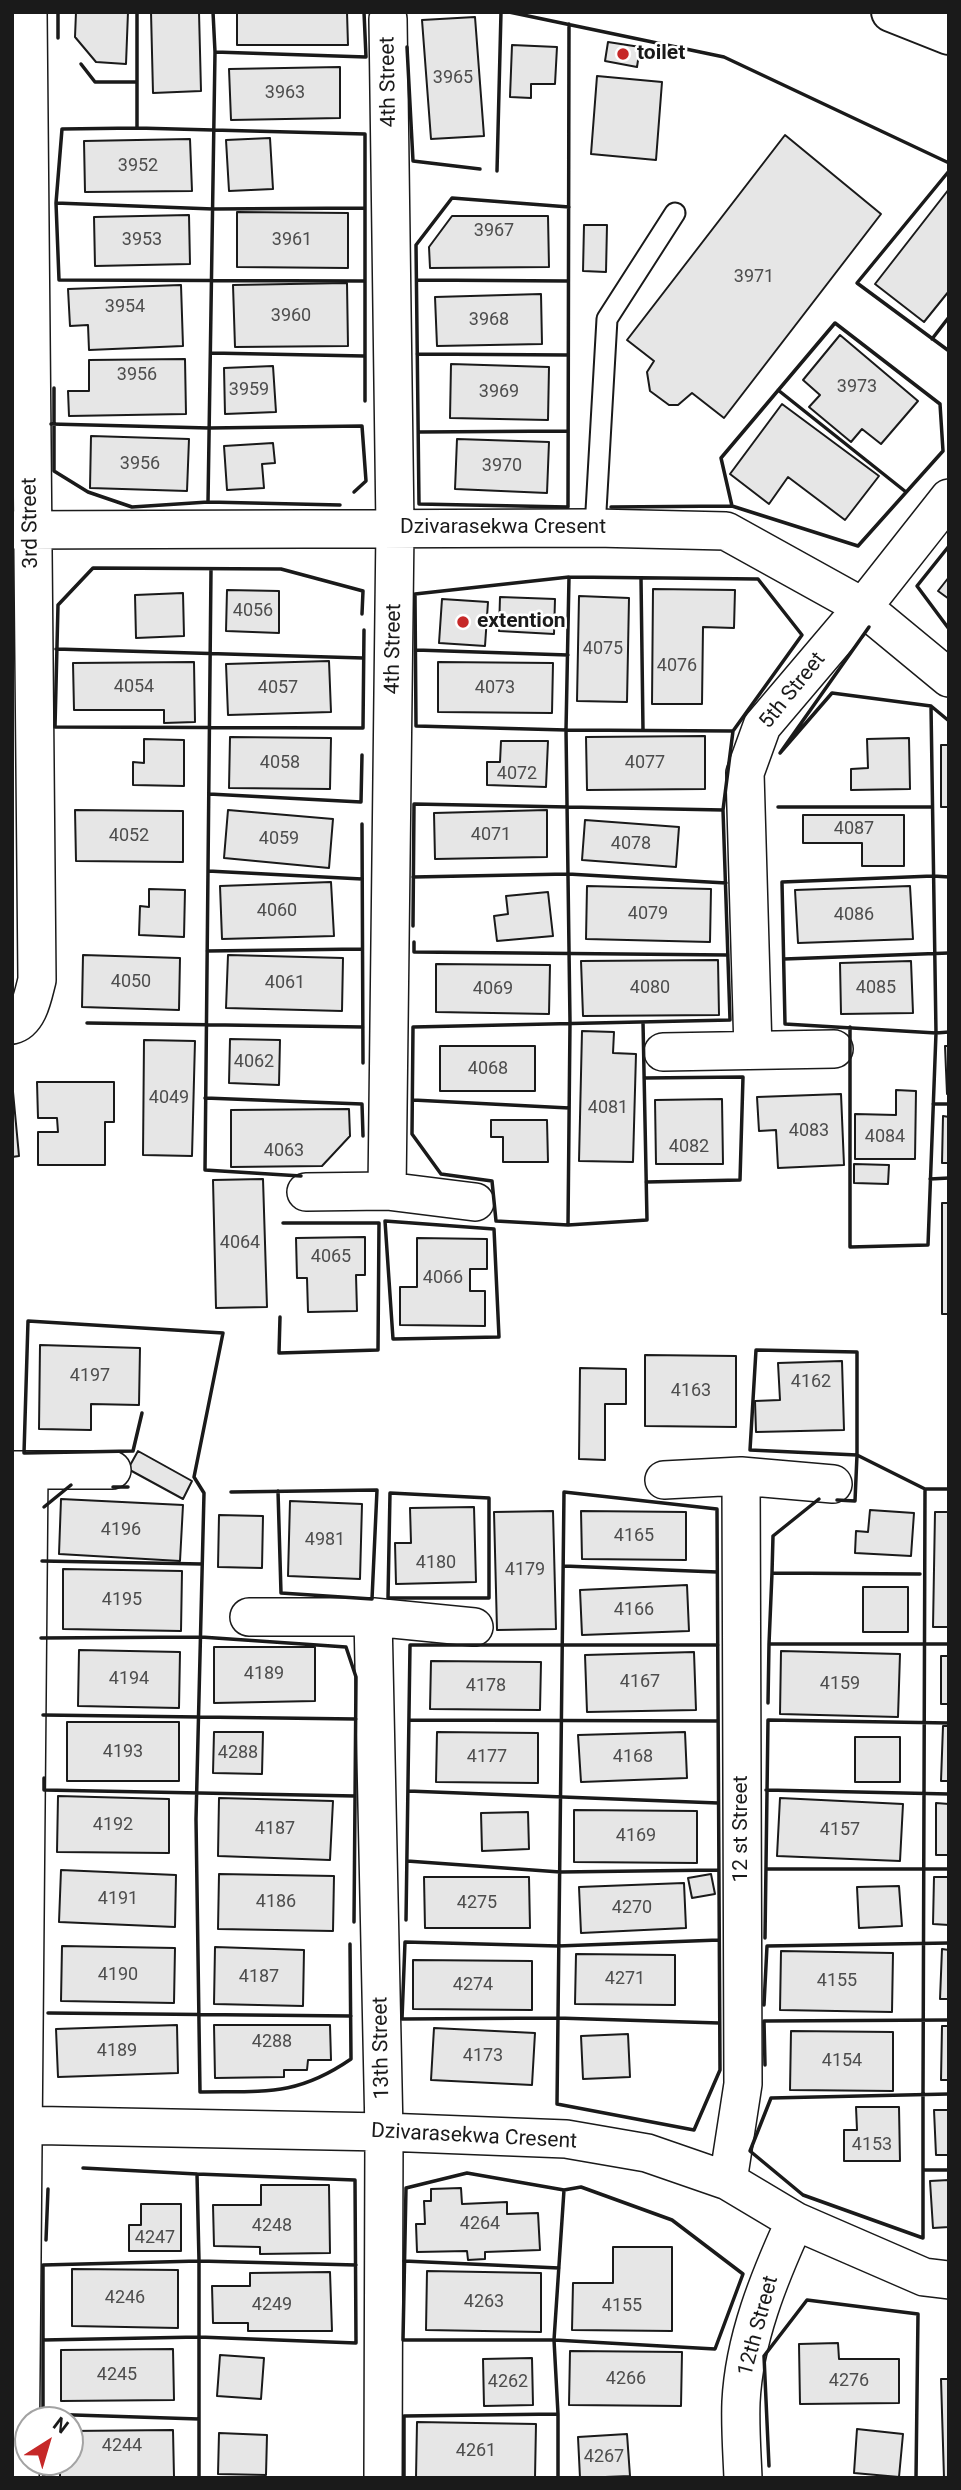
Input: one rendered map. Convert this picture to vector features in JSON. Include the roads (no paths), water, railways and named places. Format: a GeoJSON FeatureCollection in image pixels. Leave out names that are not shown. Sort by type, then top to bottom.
{"type":"FeatureCollection","features":[{"type":"Feature","properties":{"kind":"street","name":"3rd Street"},"geometry":{"type":"LineString","coordinates":[[12,1026],[18,1024],[30,1007],[37,980],[22,530],[28,12]]}},
{"type":"Feature","properties":{"kind":"street"},"geometry":{"type":"LineString","coordinates":[[891,12],[949,35]]}},
{"type":"Feature","properties":{"kind":"street","name":"4th Street"},"geometry":{"type":"LineString","coordinates":[[387,1191],[395,528],[388,19]]}},
{"type":"Feature","properties":{"kind":"street","name":"5th Street"},"geometry":{"type":"LineString","coordinates":[[753,1050],[745,773],[762,726],[863,607],[949,498]]}},
{"type":"Feature","properties":{"kind":"street","name":"Dzivarasekwa Cresent"},"geometry":{"type":"LineString","coordinates":[[22,530],[595,528],[726,531],[863,607],[949,678]]}},
{"type":"Feature","properties":{"kind":"street"},"geometry":{"type":"LineString","coordinates":[[663,1052],[834,1049]]}},
{"type":"Feature","properties":{"kind":"street"},"geometry":{"type":"LineString","coordinates":[[306,1192],[387,1191],[475,1202]]}},
{"type":"Feature","properties":{"kind":"street"},"geometry":{"type":"LineString","coordinates":[[20,2478],[17,2125],[21,1471],[112,1470]]}},
{"type":"Feature","properties":{"kind":"street"},"geometry":{"type":"LineString","coordinates":[[664,1480],[741,1476],[833,1484]]}},
{"type":"Feature","properties":{"kind":"street","name":"12 st Street"},"geometry":{"type":"LineString","coordinates":[[729,2181],[743,2084],[741,1476]]}},
{"type":"Feature","properties":{"kind":"street"},"geometry":{"type":"LineString","coordinates":[[249,1617],[373,1618],[474,1627]]}},
{"type":"Feature","properties":{"kind":"street","name":"13th Street"},"geometry":{"type":"LineString","coordinates":[[373,1618],[384,2132],[383,2478]]}},
{"type":"Feature","properties":{"kind":"street","name":"Dzivarasekwa Cresent"},"geometry":{"type":"LineString","coordinates":[[17,2125],[384,2132],[565,2139],[647,2153],[729,2181],[794,2221],[924,2277],[949,2280]]}},
{"type":"Feature","properties":{"kind":"street","name":"12th Street"},"geometry":{"type":"LineString","coordinates":[[743,2478],[741,2402],[747,2353],[769,2278],[794,2221]]}},
{"type":"Feature","properties":{"kind":"lane"},"geometry":{"type":"LineString","coordinates":[[595,528],[607,319],[676,213]]}},
{"type":"Feature","properties":{"kind":"place","name":"toilet"},"geometry":{"type":"Point","coordinates":[623,54]}},
{"type":"Feature","properties":{"kind":"place","name":"extention"},"geometry":{"type":"Point","coordinates":[463,622]}}]}
